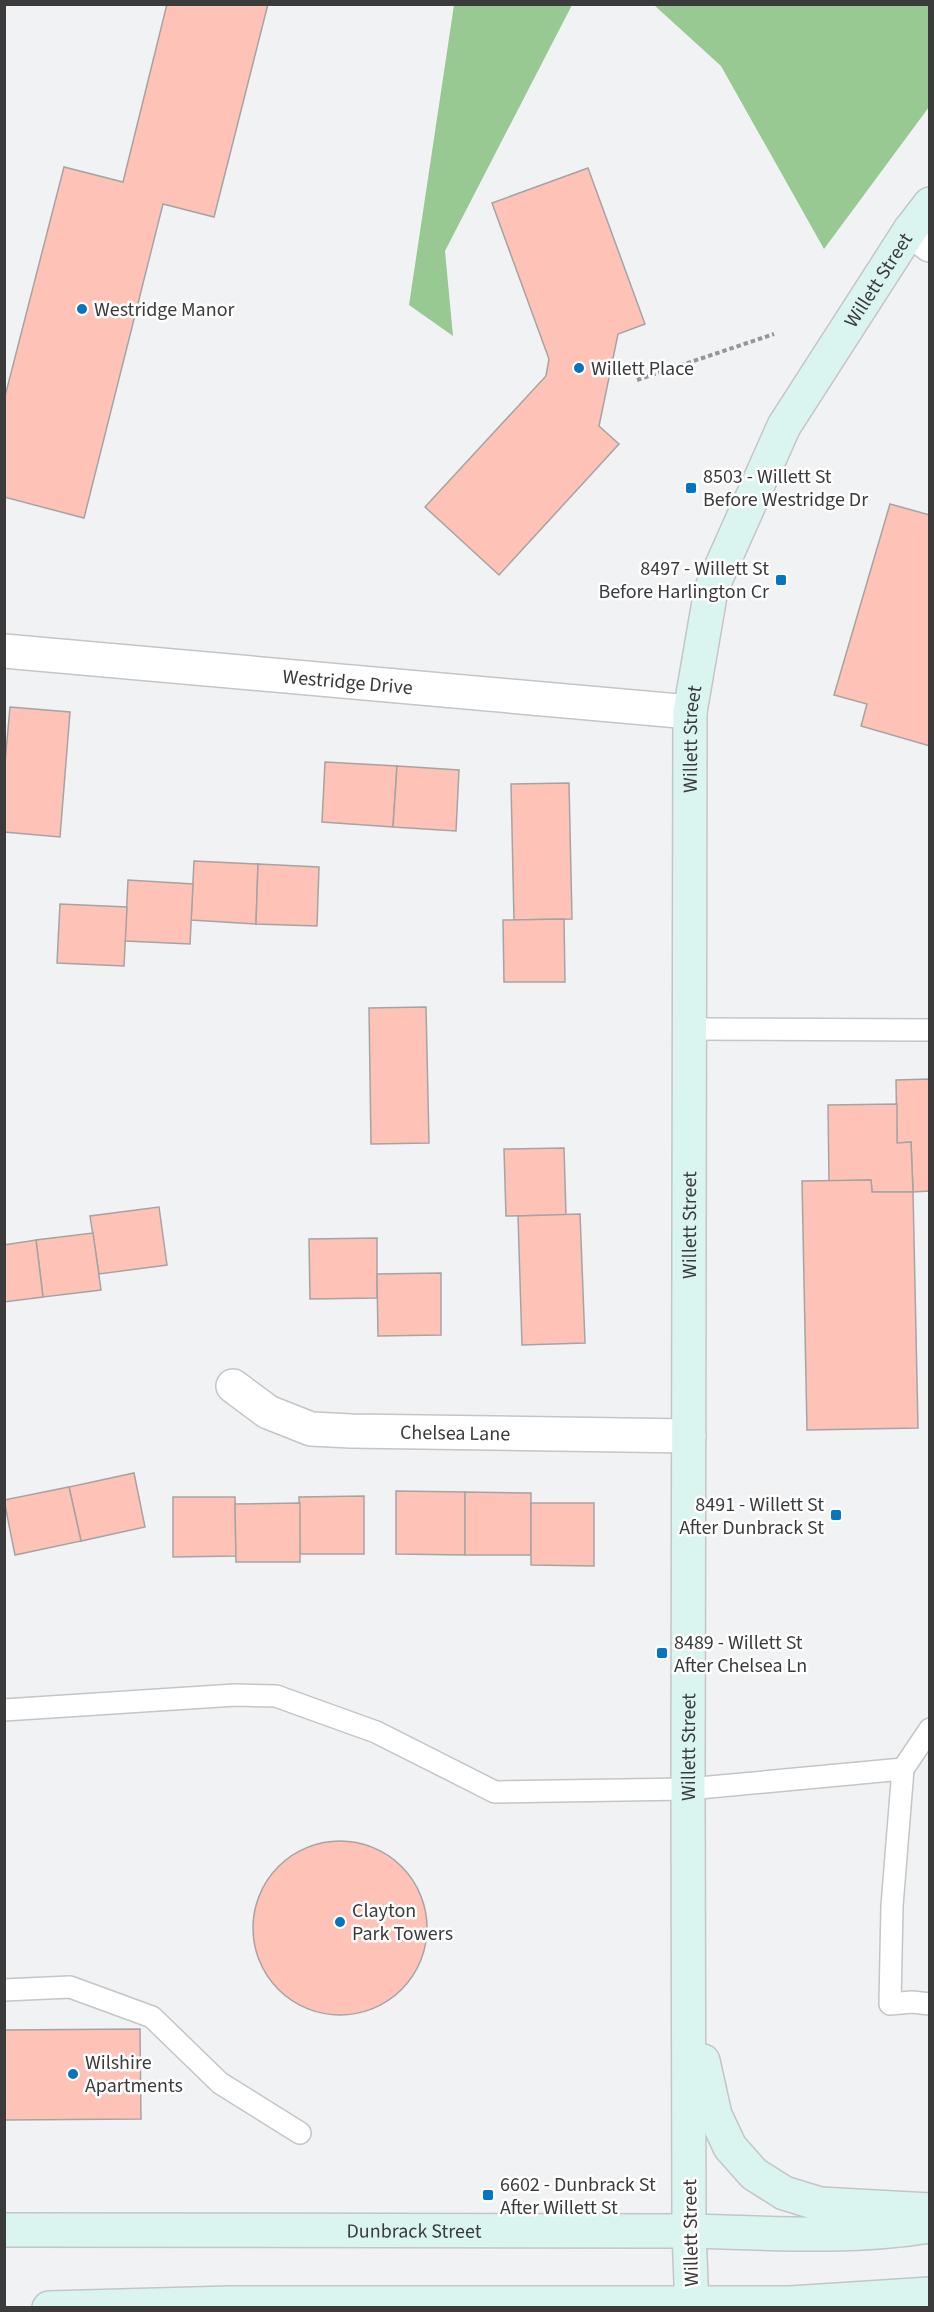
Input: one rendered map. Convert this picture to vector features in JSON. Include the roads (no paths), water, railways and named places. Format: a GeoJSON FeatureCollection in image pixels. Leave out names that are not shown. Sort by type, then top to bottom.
{"type":"FeatureCollection","features":[{"type":"Feature","properties":{"kind":"main road","name":"Willett Street"},"geometry":{"type":"LineString","coordinates":[[692,2306],[689,2231],[688,1789],[690,712],[711,590],[784,426],[920,238],[930,204]]}},
{"type":"Feature","properties":{"kind":"main road"},"geometry":{"type":"LineString","coordinates":[[690,1997],[715,2115],[730,2147],[754,2174],[784,2193],[820,2204],[930,2211]]}},
{"type":"Feature","properties":{"kind":"main road","name":"Dunbrack Street"},"geometry":{"type":"LineString","coordinates":[[4,2230],[689,2231],[780,2234],[891,2232],[930,2226]]}},
{"type":"Feature","properties":{"kind":"main road"},"geometry":{"type":"LineString","coordinates":[[49,2307],[692,2306],[930,2295]]}},
{"type":"Feature","properties":{"kind":"street","name":"Westridge Drive"},"geometry":{"type":"LineString","coordinates":[[4,651],[690,712]]}},
{"type":"Feature","properties":{"kind":"street","name":"Chelsea Lane"},"geometry":{"type":"LineString","coordinates":[[233,1386],[268,1412],[311,1429],[688,1436]]}},
{"type":"Feature","properties":{"kind":"lane"},"geometry":{"type":"LineString","coordinates":[[689,1029],[930,1030]]}},
{"type":"Feature","properties":{"kind":"lane"},"geometry":{"type":"LineString","coordinates":[[4,1710],[235,1695],[276,1696],[376,1732],[495,1792],[688,1789],[903,1769]]}},
{"type":"Feature","properties":{"kind":"lane"},"geometry":{"type":"LineString","coordinates":[[930,1728],[903,1769],[892,1906],[890,2004],[912,2002],[930,2004]]}},
{"type":"Feature","properties":{"kind":"lane"},"geometry":{"type":"LineString","coordinates":[[4,1990],[70,1987],[152,2017],[220,2083],[300,2133]]}},
{"type":"Feature","properties":{"kind":"place","name":"Westridge Manor"},"geometry":{"type":"Point","coordinates":[82,309]}},
{"type":"Feature","properties":{"kind":"place","name":"Willett Place"},"geometry":{"type":"Point","coordinates":[579,368]}},
{"type":"Feature","properties":{"kind":"place","name":"8503 - Willett St Before Westridge Dr"},"geometry":{"type":"Point","coordinates":[691,488]}},
{"type":"Feature","properties":{"kind":"place","name":"8497 - Willett St Before Harlington Cr"},"geometry":{"type":"Point","coordinates":[781,580]}},
{"type":"Feature","properties":{"kind":"place","name":"8491 - Willett St After Dunbrack St"},"geometry":{"type":"Point","coordinates":[836,1515]}},
{"type":"Feature","properties":{"kind":"place","name":"8489 - Willett St After Chelsea Ln"},"geometry":{"type":"Point","coordinates":[662,1653]}},
{"type":"Feature","properties":{"kind":"place","name":"Clayton Park Towers"},"geometry":{"type":"Point","coordinates":[340,1922]}},
{"type":"Feature","properties":{"kind":"place","name":"Wilshire Apartments"},"geometry":{"type":"Point","coordinates":[73,2074]}},
{"type":"Feature","properties":{"kind":"place","name":"6602 - Dunbrack St After Willett St"},"geometry":{"type":"Point","coordinates":[488,2195]}}]}
